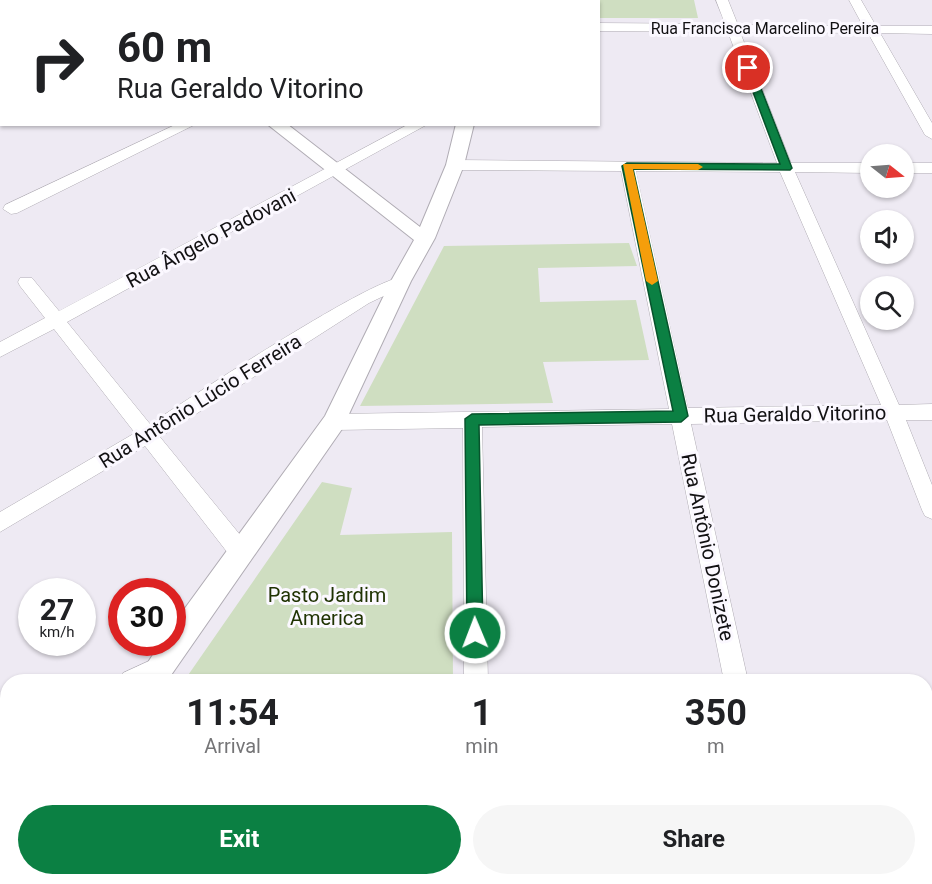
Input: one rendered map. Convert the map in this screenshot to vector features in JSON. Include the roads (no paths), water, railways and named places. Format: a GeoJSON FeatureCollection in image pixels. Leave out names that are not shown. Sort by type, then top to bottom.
{"type":"FeatureCollection","features":[{"type":"Feature","properties":{"kind":"street"},"geometry":{"type":"LineString","coordinates":[[722,0],[786,168],[893,412],[932,510]]}},
{"type":"Feature","properties":{"kind":"street"},"geometry":{"type":"LineString","coordinates":[[855,0],[932,135]]}},
{"type":"Feature","properties":{"kind":"street","name":"Rua Francisca Marcelino Pereira"},"geometry":{"type":"LineString","coordinates":[[600,27],[932,30]]}},
{"type":"Feature","properties":{"kind":"street"},"geometry":{"type":"LineString","coordinates":[[11,209],[185,126]]}},
{"type":"Feature","properties":{"kind":"street"},"geometry":{"type":"LineString","coordinates":[[278,126],[425,238]]}},
{"type":"Feature","properties":{"kind":"street","name":"Rua Ângelo Padovani"},"geometry":{"type":"LineString","coordinates":[[0,350],[417,126]]}},
{"type":"Feature","properties":{"kind":"street"},"geometry":{"type":"LineString","coordinates":[[156,674],[334,422],[401,281],[425,238],[455,165],[465,126]]}},
{"type":"Feature","properties":{"kind":"street"},"geometry":{"type":"LineString","coordinates":[[455,165],[860,168]]}},
{"type":"Feature","properties":{"kind":"street","name":"Rua Antônio Donizete"},"geometry":{"type":"LineString","coordinates":[[627,166],[735,674]]}},
{"type":"Feature","properties":{"kind":"street"},"geometry":{"type":"LineString","coordinates":[[914,168],[932,168]]}},
{"type":"Feature","properties":{"kind":"street","name":"Rua Antônio Lúcio Ferreira"},"geometry":{"type":"LineString","coordinates":[[0,523],[149,434],[363,299],[401,281]]}},
{"type":"Feature","properties":{"kind":"street"},"geometry":{"type":"LineString","coordinates":[[26,282],[242,554]]}},
{"type":"Feature","properties":{"kind":"street","name":"Rua Geraldo Vitorino"},"geometry":{"type":"LineString","coordinates":[[334,422],[932,412]]}},
{"type":"Feature","properties":{"kind":"street"},"geometry":{"type":"LineString","coordinates":[[472,419],[476,674]]}},
{"type":"Feature","properties":{"kind":"park label","name":"Pasto Jardim America"},"geometry":{"type":"Point","coordinates":[327,606]}}]}
